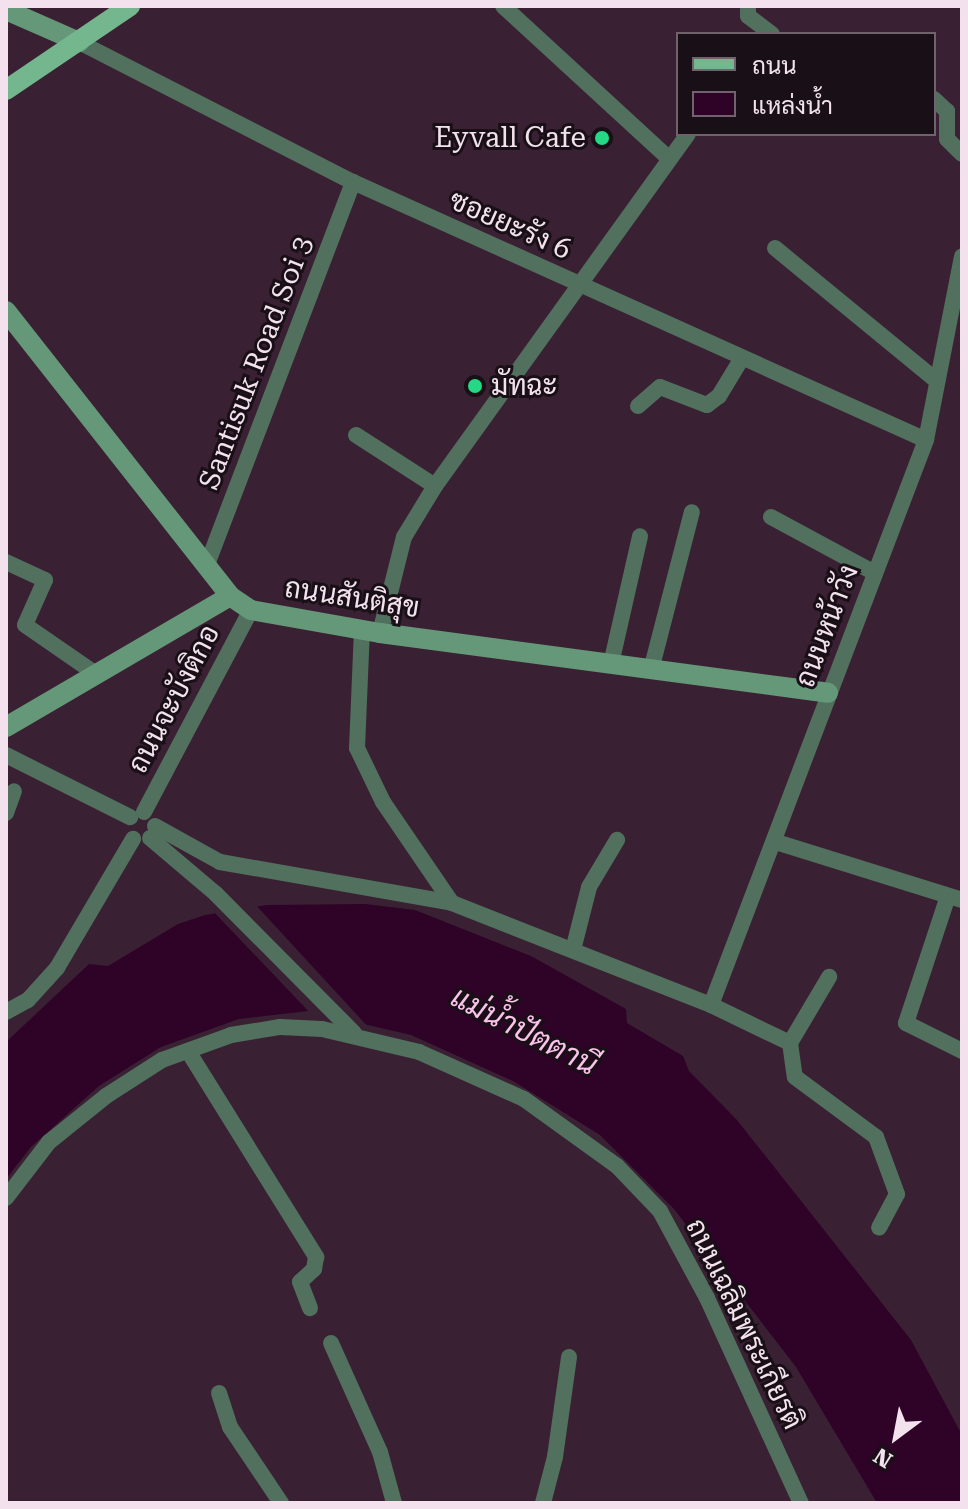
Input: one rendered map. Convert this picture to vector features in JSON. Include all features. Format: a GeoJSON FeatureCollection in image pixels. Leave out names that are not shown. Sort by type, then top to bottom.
{"type":"FeatureCollection","features":[{"type":"Feature","properties":{"kind":"main road"},"geometry":{"type":"LineString","coordinates":[[6,90],[130,6]]}},
{"type":"Feature","properties":{"kind":"street"},"geometry":{"type":"LineString","coordinates":[[503,6],[667,157]]}},
{"type":"Feature","properties":{"kind":"street"},"geometry":{"type":"LineString","coordinates":[[748,6],[748,16],[769,32]]}},
{"type":"Feature","properties":{"kind":"street"},"geometry":{"type":"LineString","coordinates":[[6,10],[79,42]]}},
{"type":"Feature","properties":{"kind":"street","name":"ซอยยะรัง 6"},"geometry":{"type":"LineString","coordinates":[[79,42],[353,182],[926,440]]}},
{"type":"Feature","properties":{"kind":"street"},"geometry":{"type":"LineString","coordinates":[[936,101],[947,111],[947,139],[962,154]]}},
{"type":"Feature","properties":{"kind":"street"},"geometry":{"type":"LineString","coordinates":[[452,903],[383,802],[357,748],[371,631],[404,537],[435,486],[582,286],[667,157],[686,136]]}},
{"type":"Feature","properties":{"kind":"street","name":"Santisuk Road Soi 3"},"geometry":{"type":"LineString","coordinates":[[208,562],[353,182]]}},
{"type":"Feature","properties":{"kind":"street"},"geometry":{"type":"LineString","coordinates":[[775,248],[937,381]]}},
{"type":"Feature","properties":{"kind":"street","name":"ถนนหน้าวัง"},"geometry":{"type":"LineString","coordinates":[[711,1005],[776,842],[828,693],[926,440],[957,296],[962,257]]}},
{"type":"Feature","properties":{"kind":"street","name":"ถนนสันติสุข"},"geometry":{"type":"LineString","coordinates":[[7,317],[208,562],[230,596],[251,610],[371,631],[828,693]]}},
{"type":"Feature","properties":{"kind":"street"},"geometry":{"type":"LineString","coordinates":[[638,406],[660,387],[707,405],[719,396],[742,358]]}},
{"type":"Feature","properties":{"kind":"street"},"geometry":{"type":"LineString","coordinates":[[356,435],[435,486]]}},
{"type":"Feature","properties":{"kind":"street"},"geometry":{"type":"LineString","coordinates":[[651,670],[692,512]]}},
{"type":"Feature","properties":{"kind":"street"},"geometry":{"type":"LineString","coordinates":[[771,517],[875,573]]}},
{"type":"Feature","properties":{"kind":"street"},"geometry":{"type":"LineString","coordinates":[[611,664],[640,536]]}},
{"type":"Feature","properties":{"kind":"street"},"geometry":{"type":"LineString","coordinates":[[6,562],[45,580],[25,625],[96,674]]}},
{"type":"Feature","properties":{"kind":"street"},"geometry":{"type":"LineString","coordinates":[[6,727],[230,596]]}},
{"type":"Feature","properties":{"kind":"street","name":"ถนนจะบังติกอ"},"geometry":{"type":"LineString","coordinates":[[137,814],[251,610]]}},
{"type":"Feature","properties":{"kind":"street"},"geometry":{"type":"LineString","coordinates":[[6,755],[137,814],[146,834],[216,894],[350,1028]]}},
{"type":"Feature","properties":{"kind":"street"},"geometry":{"type":"LineString","coordinates":[[6,813],[14,791]]}},
{"type":"Feature","properties":{"kind":"street"},"geometry":{"type":"LineString","coordinates":[[137,814],[127,831],[146,834],[220,862],[452,903],[711,1005],[790,1043]]}},
{"type":"Feature","properties":{"kind":"street"},"geometry":{"type":"LineString","coordinates":[[6,1012],[28,1000],[57,968],[146,834]]}},
{"type":"Feature","properties":{"kind":"street"},"geometry":{"type":"LineString","coordinates":[[573,950],[589,887],[617,840]]}},
{"type":"Feature","properties":{"kind":"street"},"geometry":{"type":"LineString","coordinates":[[776,842],[955,898],[906,1023],[962,1051]]}},
{"type":"Feature","properties":{"kind":"street"},"geometry":{"type":"LineString","coordinates":[[203,882],[220,862]]}},
{"type":"Feature","properties":{"kind":"street"},"geometry":{"type":"LineString","coordinates":[[829,977],[790,1043],[795,1077],[876,1137],[897,1194],[879,1228]]}},
{"type":"Feature","properties":{"kind":"street","name":"ถนนเฉลิมพระเกียรติ"},"geometry":{"type":"LineString","coordinates":[[6,1198],[49,1142],[72,1124],[162,1060],[231,1035],[280,1027],[350,1028],[419,1052],[524,1099],[617,1166],[660,1211],[707,1298],[801,1503]]}},
{"type":"Feature","properties":{"kind":"street"},"geometry":{"type":"LineString","coordinates":[[188,1051],[316,1257],[314,1269],[300,1282],[310,1308]]}},
{"type":"Feature","properties":{"kind":"street"},"geometry":{"type":"LineString","coordinates":[[331,1343],[380,1452],[394,1503]]}},
{"type":"Feature","properties":{"kind":"street"},"geometry":{"type":"LineString","coordinates":[[543,1503],[555,1457],[569,1357]]}},
{"type":"Feature","properties":{"kind":"street"},"geometry":{"type":"LineString","coordinates":[[219,1393],[230,1427],[281,1503]]}},
{"type":"Feature","properties":{"kind":"water","name":"แม่น้ำปัตตานี"},"geometry":{"type":"Polygon","coordinates":[[[365,904],[415,910],[531,956],[626,1009],[627,1023],[683,1056],[689,1071],[737,1120],[911,1340],[962,1435],[962,1503],[877,1503],[796,1367],[674,1209],[600,1135],[513,1081],[411,1035],[308,1011],[239,1019],[161,1047],[99,1086],[31,1147],[6,1179],[6,1042],[89,964],[108,966],[178,924],[205,915],[267,905],[365,904]]]}},
{"type":"Feature","properties":{"kind":"pier"},"geometry":{"type":"Polygon","coordinates":[[[254,903],[370,1029],[313,1016],[212,910],[254,903]]]}},
{"type":"Feature","properties":{"kind":"place","name":"Eyvall Cafe"},"geometry":{"type":"Point","coordinates":[602,138]}},
{"type":"Feature","properties":{"kind":"place","name":"มัทฉะ"},"geometry":{"type":"Point","coordinates":[475,386]}}]}
